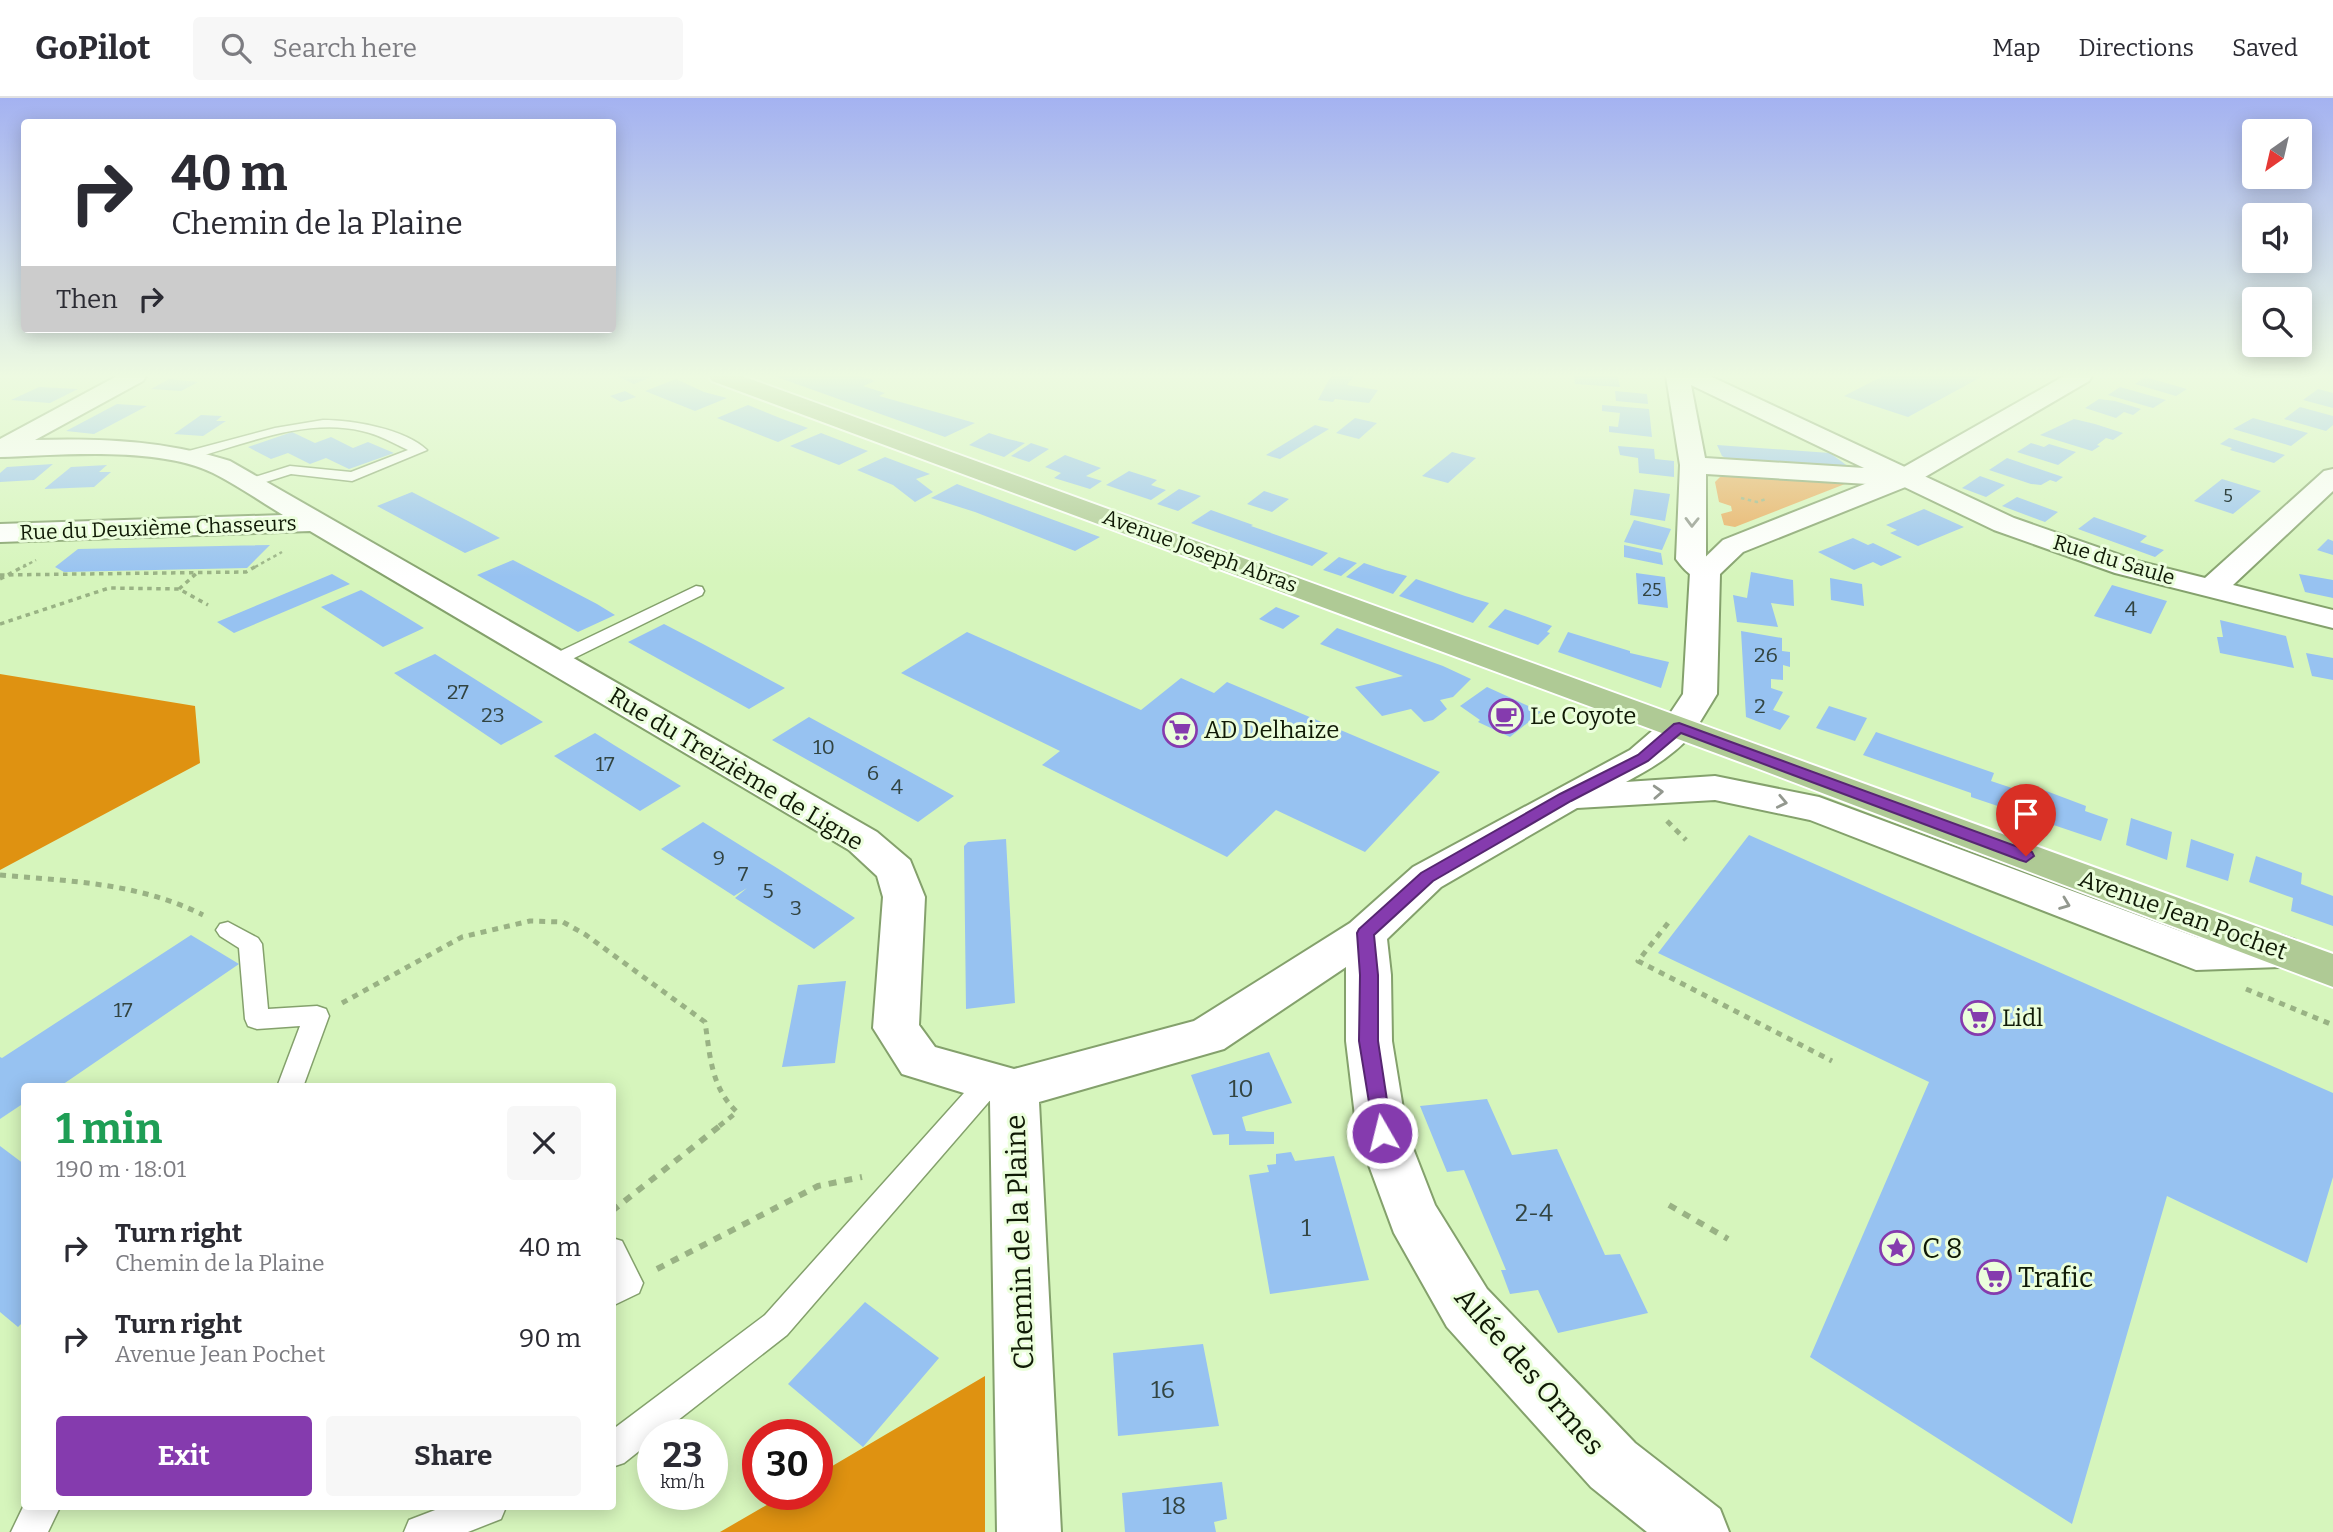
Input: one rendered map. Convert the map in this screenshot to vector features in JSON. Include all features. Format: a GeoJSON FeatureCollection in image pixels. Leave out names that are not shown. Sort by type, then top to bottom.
{"type":"FeatureCollection","features":[{"type":"Feature","properties":{"kind":"main road","name":"Avenue Joseph Abras"},"geometry":{"type":"LineString","coordinates":[[903,443],[1679,727]]}},
{"type":"Feature","properties":{"kind":"main road","name":"Avenue Jean Pochet"},"geometry":{"type":"LineString","coordinates":[[1679,727],[2333,971]]}},
{"type":"Feature","properties":{"kind":"street"},"geometry":{"type":"LineString","coordinates":[[1689,443],[1693,465],[1691,559],[1705,572],[1733,546],[1903,478],[1964,443]]}},
{"type":"Feature","properties":{"kind":"street","name":"Rue du Saule"},"geometry":{"type":"LineString","coordinates":[[1830,443],[2017,529],[2126,567],[2333,619]]}},
{"type":"Feature","properties":{"kind":"street","name":"Rue du Treizième de Ligne"},"geometry":{"type":"LineString","coordinates":[[1,449],[140,449],[186,456],[221,467],[863,841],[896,870],[904,897],[896,1028],[919,1061],[1002,1086]]}},
{"type":"Feature","properties":{"kind":"street"},"geometry":{"type":"LineString","coordinates":[[1693,465],[1903,478]]}},
{"type":"Feature","properties":{"kind":"street"},"geometry":{"type":"LineString","coordinates":[[2211,589],[2333,477]]}},
{"type":"Feature","properties":{"kind":"street","name":"Rue du Deuxième Chasseurs"},"geometry":{"type":"LineString","coordinates":[[0,533],[320,525]]}},
{"type":"Feature","properties":{"kind":"street","name":"Chemin de la Plaine"},"geometry":{"type":"LineString","coordinates":[[1029,1532],[1002,1086],[1209,1036],[1365,933],[1427,877],[1566,798],[1643,758],[1679,727],[1700,694],[1705,572]]}},
{"type":"Feature","properties":{"kind":"street"},"geometry":{"type":"LineString","coordinates":[[1566,798],[1715,788],[1752,795],[1819,810],[2196,954],[2280,951]]}},
{"type":"Feature","properties":{"kind":"street","name":"Allée des Ormes"},"geometry":{"type":"LineString","coordinates":[[1365,933],[1369,975],[1369,1041],[1382,1133],[1413,1216],[1467,1308],[1614,1465],[1697,1532]]}},
{"type":"Feature","properties":{"kind":"lane"},"geometry":{"type":"LineString","coordinates":[[186,456],[236,443]]}},
{"type":"Feature","properties":{"kind":"lane"},"geometry":{"type":"LineString","coordinates":[[250,483],[290,470],[352,477],[419,450],[403,443]]}},
{"type":"Feature","properties":{"kind":"lane"},"geometry":{"type":"LineString","coordinates":[[554,661],[696,591]]}},
{"type":"Feature","properties":{"kind":"lane"},"geometry":{"type":"LineString","coordinates":[[228,930],[250,943],[257,1018],[317,1016],[292,1083]]}},
{"type":"Feature","properties":{"kind":"lane"},"geometry":{"type":"LineString","coordinates":[[616,1448],[776,1325],[917,1165],[1002,1086]]}},
{"type":"Feature","properties":{"kind":"lane"},"geometry":{"type":"LineString","coordinates":[[616,1270],[620,1288]]}},
{"type":"Feature","properties":{"kind":"lane"},"geometry":{"type":"LineString","coordinates":[[27,1532],[41,1510]]}},
{"type":"Feature","properties":{"kind":"lane"},"geometry":{"type":"LineString","coordinates":[[421,1532],[481,1510]]}},
{"type":"Feature","properties":{"kind":"path"},"geometry":{"type":"LineString","coordinates":[[0,575],[246,572],[320,525]]}},
{"type":"Feature","properties":{"kind":"path"},"geometry":{"type":"LineString","coordinates":[[179,589],[198,572]]}},
{"type":"Feature","properties":{"kind":"path"},"geometry":{"type":"LineString","coordinates":[[0,624],[109,588],[179,589],[208,606]]}},
{"type":"Feature","properties":{"kind":"path"},"geometry":{"type":"LineString","coordinates":[[0,874],[100,884],[181,901],[228,930]]}},
{"type":"Feature","properties":{"kind":"path"},"geometry":{"type":"LineString","coordinates":[[317,1016],[462,937],[530,921],[564,922],[586,935],[705,1022],[715,1081],[728,1105],[737,1112],[616,1208]]}},
{"type":"Feature","properties":{"kind":"path"},"geometry":{"type":"LineString","coordinates":[[1668,923],[1638,961],[1832,1061]]}},
{"type":"Feature","properties":{"kind":"path"},"geometry":{"type":"LineString","coordinates":[[620,1288],[818,1186],[917,1165]]}},
{"type":"Feature","properties":{"kind":"path"},"geometry":{"type":"LineString","coordinates":[[1670,1205],[1728,1239]]}},
{"type":"Feature","properties":{"kind":"shaded area"},"geometry":{"type":"Polygon","coordinates":[[[1720,477],[1845,484],[1735,527],[1724,525],[1721,514],[1732,511],[1731,506],[1719,502],[1715,482],[1720,477]]]}},
{"type":"Feature","properties":{"kind":"shaded area"},"geometry":{"type":"Polygon","coordinates":[[[0,674],[195,706],[200,763],[0,870],[0,674]]]}},
{"type":"Feature","properties":{"kind":"shaded area"},"geometry":{"type":"Polygon","coordinates":[[[985,1376],[985,1532],[720,1532],[758,1510],[833,1510],[833,1466],[985,1376]]]}},
{"type":"Feature","properties":{"kind":"building"},"geometry":{"type":"Polygon","coordinates":[[[260,443],[343,443],[353,448],[370,443],[394,453],[349,469],[326,458],[310,464],[288,453],[271,459],[248,447],[260,443]]]}},
{"type":"Feature","properties":{"kind":"building"},"geometry":{"type":"Polygon","coordinates":[[[797,443],[847,443],[868,451],[839,465],[790,446],[797,443]]]}},
{"type":"Feature","properties":{"kind":"building"},"geometry":{"type":"Polygon","coordinates":[[[972,443],[1025,443],[1004,457],[969,445],[972,443]]]}},
{"type":"Feature","properties":{"kind":"building"},"geometry":{"type":"Polygon","coordinates":[[[1031,443],[1049,449],[1029,462],[1011,456],[1031,443]]]}},
{"type":"Feature","properties":{"kind":"building"},"geometry":{"type":"Polygon","coordinates":[[[1286,443],[1306,443],[1280,459],[1266,455],[1286,443]]]}},
{"type":"Feature","properties":{"kind":"building"},"geometry":{"type":"Polygon","coordinates":[[[2031,443],[2044,447],[2049,444],[2076,452],[2058,465],[2017,452],[2031,443]]]}},
{"type":"Feature","properties":{"kind":"building"},"geometry":{"type":"Polygon","coordinates":[[[2066,443],[2100,443],[2097,445],[2100,446],[2092,451],[2066,443]]]}},
{"type":"Feature","properties":{"kind":"building"},"geometry":{"type":"Polygon","coordinates":[[[2245,443],[2285,455],[2274,463],[2230,450],[2232,448],[2220,444],[2245,443]]]}},
{"type":"Feature","properties":{"kind":"building"},"geometry":{"type":"Polygon","coordinates":[[[1717,445],[1830,453],[1849,467],[1728,459],[1722,456],[1717,445]]]}},
{"type":"Feature","properties":{"kind":"building"},"geometry":{"type":"Polygon","coordinates":[[[1618,446],[1654,449],[1655,459],[1674,461],[1674,477],[1639,473],[1638,458],[1620,455],[1618,446]]]}},
{"type":"Feature","properties":{"kind":"building"},"geometry":{"type":"Polygon","coordinates":[[[1452,452],[1476,458],[1448,483],[1422,476],[1452,452]]]}},
{"type":"Feature","properties":{"kind":"building"},"geometry":{"type":"Polygon","coordinates":[[[1065,455],[1101,468],[1086,476],[1102,481],[1090,489],[1054,478],[1061,473],[1045,467],[1065,455]]]}},
{"type":"Feature","properties":{"kind":"building"},"geometry":{"type":"Polygon","coordinates":[[[885,457],[930,474],[916,479],[933,492],[915,502],[893,485],[857,470],[885,457]]]}},
{"type":"Feature","properties":{"kind":"building"},"geometry":{"type":"Polygon","coordinates":[[[2007,458],[2063,477],[2056,482],[2050,480],[2041,485],[1989,470],[2007,458]]]}},
{"type":"Feature","properties":{"kind":"building"},"geometry":{"type":"Polygon","coordinates":[[[53,464],[34,480],[0,482],[0,473],[7,467],[53,464]]]}},
{"type":"Feature","properties":{"kind":"building"},"geometry":{"type":"Polygon","coordinates":[[[107,465],[99,472],[111,472],[94,487],[44,489],[71,467],[107,465]]]}},
{"type":"Feature","properties":{"kind":"building"},"geometry":{"type":"Polygon","coordinates":[[[1129,471],[1157,480],[1151,485],[1166,490],[1151,500],[1106,485],[1129,471]]]}},
{"type":"Feature","properties":{"kind":"building"},"geometry":{"type":"Polygon","coordinates":[[[1980,476],[2005,485],[1986,497],[1962,488],[1980,476]]]}},
{"type":"Feature","properties":{"kind":"building"},"geometry":{"type":"Polygon","coordinates":[[[2222,479],[2261,491],[2233,514],[2194,501],[2222,479]]]}},
{"type":"Feature","properties":{"kind":"building"},"geometry":{"type":"Polygon","coordinates":[[[957,484],[1100,537],[1075,551],[931,498],[957,484]]]}},
{"type":"Feature","properties":{"kind":"building"},"geometry":{"type":"Polygon","coordinates":[[[1179,489],[1201,496],[1178,511],[1157,504],[1179,489]]]}},
{"type":"Feature","properties":{"kind":"building"},"geometry":{"type":"Polygon","coordinates":[[[1634,489],[1670,494],[1665,521],[1630,515],[1634,489]]]}},
{"type":"Feature","properties":{"kind":"building"},"geometry":{"type":"Polygon","coordinates":[[[1264,491],[1289,499],[1272,512],[1247,504],[1264,491]]]}},
{"type":"Feature","properties":{"kind":"building"},"geometry":{"type":"Polygon","coordinates":[[[412,492],[500,538],[465,553],[377,506],[412,492]]]}},
{"type":"Feature","properties":{"kind":"building"},"geometry":{"type":"Polygon","coordinates":[[[2017,497],[2058,512],[2045,522],[2002,506],[2017,497]]]}},
{"type":"Feature","properties":{"kind":"building"},"geometry":{"type":"Polygon","coordinates":[[[1924,509],[1964,527],[1918,546],[1890,533],[1897,530],[1886,525],[1924,509]]]}},
{"type":"Feature","properties":{"kind":"building"},"geometry":{"type":"Polygon","coordinates":[[[1211,510],[1328,553],[1312,566],[1191,523],[1211,510]]]}},
{"type":"Feature","properties":{"kind":"building"},"geometry":{"type":"Polygon","coordinates":[[[2094,517],[2147,536],[2140,542],[2164,550],[2155,557],[2078,529],[2094,517]]]}},
{"type":"Feature","properties":{"kind":"building"},"geometry":{"type":"Polygon","coordinates":[[[1634,520],[1671,529],[1662,550],[1624,542],[1634,520]]]}},
{"type":"Feature","properties":{"kind":"building"},"geometry":{"type":"Polygon","coordinates":[[[1853,538],[1868,545],[1873,543],[1902,557],[1881,566],[1873,562],[1854,570],[1818,552],[1853,538]]]}},
{"type":"Feature","properties":{"kind":"building"},"geometry":{"type":"Polygon","coordinates":[[[2328,539],[2333,541],[2333,555],[2317,550],[2328,539]]]}},
{"type":"Feature","properties":{"kind":"building"},"geometry":{"type":"Polygon","coordinates":[[[270,545],[247,568],[64,572],[55,567],[78,549],[270,545]]]}},
{"type":"Feature","properties":{"kind":"building"},"geometry":{"type":"Polygon","coordinates":[[[1624,545],[1661,553],[1663,565],[1624,557],[1624,545]]]}},
{"type":"Feature","properties":{"kind":"building"},"geometry":{"type":"Polygon","coordinates":[[[1339,557],[1357,563],[1341,576],[1323,570],[1339,557]]]}},
{"type":"Feature","properties":{"kind":"building"},"geometry":{"type":"Polygon","coordinates":[[[513,560],[615,615],[578,632],[477,575],[513,560]]]}},
{"type":"Feature","properties":{"kind":"building"},"geometry":{"type":"Polygon","coordinates":[[[1364,563],[1407,576],[1393,594],[1346,577],[1364,563]]]}},
{"type":"Feature","properties":{"kind":"building"},"geometry":{"type":"Polygon","coordinates":[[[1751,572],[1793,580],[1794,606],[1771,603],[1778,627],[1737,622],[1733,595],[1747,598],[1751,572]]]}},
{"type":"Feature","properties":{"kind":"building"},"geometry":{"type":"Polygon","coordinates":[[[1636,573],[1665,577],[1668,608],[1638,604],[1636,573]]]}},
{"type":"Feature","properties":{"kind":"building"},"geometry":{"type":"Polygon","coordinates":[[[332,574],[350,584],[234,633],[217,622],[332,574]]]}},
{"type":"Feature","properties":{"kind":"building"},"geometry":{"type":"Polygon","coordinates":[[[2299,574],[2333,580],[2333,598],[2305,592],[2299,574]]]}},
{"type":"Feature","properties":{"kind":"building"},"geometry":{"type":"Polygon","coordinates":[[[1830,578],[1862,584],[1864,606],[1831,600],[1830,578]]]}},
{"type":"Feature","properties":{"kind":"building"},"geometry":{"type":"Polygon","coordinates":[[[1416,579],[1489,603],[1473,623],[1399,596],[1416,579]]]}},
{"type":"Feature","properties":{"kind":"building"},"geometry":{"type":"Polygon","coordinates":[[[2112,585],[2167,601],[2151,634],[2094,616],[2112,585]]]}},
{"type":"Feature","properties":{"kind":"building"},"geometry":{"type":"Polygon","coordinates":[[[361,590],[424,628],[383,647],[321,607],[361,590]]]}},
{"type":"Feature","properties":{"kind":"building"},"geometry":{"type":"Polygon","coordinates":[[[1276,607],[1300,616],[1283,629],[1259,619],[1276,607]]]}},
{"type":"Feature","properties":{"kind":"building"},"geometry":{"type":"Polygon","coordinates":[[[1505,609],[1552,626],[1547,632],[1550,633],[1538,645],[1488,627],[1505,609]]]}},
{"type":"Feature","properties":{"kind":"building"},"geometry":{"type":"Polygon","coordinates":[[[2220,620],[2286,636],[2294,668],[2220,653],[2217,637],[2223,637],[2220,620]]]}},
{"type":"Feature","properties":{"kind":"building"},"geometry":{"type":"Polygon","coordinates":[[[664,624],[785,688],[749,709],[628,642],[664,624]]]}},
{"type":"Feature","properties":{"kind":"building"},"geometry":{"type":"Polygon","coordinates":[[[1337,628],[1443,666],[1471,679],[1453,697],[1440,700],[1447,709],[1433,720],[1424,722],[1411,709],[1382,716],[1355,687],[1403,676],[1320,644],[1337,628]]]}},
{"type":"Feature","properties":{"kind":"building"},"geometry":{"type":"Polygon","coordinates":[[[1741,631],[1782,638],[1782,651],[1790,652],[1790,667],[1783,665],[1783,680],[1771,679],[1771,688],[1783,692],[1773,710],[1790,716],[1780,730],[1746,717],[1741,631]]]}},
{"type":"Feature","properties":{"kind":"building","name":"AD Delhaize"},"geometry":{"type":"Polygon","coordinates":[[[967,632],[1141,710],[1181,678],[1214,693],[1227,682],[1440,772],[1365,852],[1276,810],[1227,857],[1042,765],[1060,751],[901,673],[967,632]]]}},
{"type":"Feature","properties":{"kind":"building"},"geometry":{"type":"Polygon","coordinates":[[[1568,632],[1630,653],[1669,662],[1661,688],[1558,652],[1568,632]]]}},
{"type":"Feature","properties":{"kind":"building"},"geometry":{"type":"Polygon","coordinates":[[[2306,653],[2333,658],[2333,680],[2312,676],[2306,653]]]}},
{"type":"Feature","properties":{"kind":"building"},"geometry":{"type":"Polygon","coordinates":[[[435,654],[543,722],[501,745],[394,673],[435,654]]]}},
{"type":"Feature","properties":{"kind":"building"},"geometry":{"type":"Polygon","coordinates":[[[1487,687],[1541,712],[1510,737],[1478,722],[1480,720],[1460,706],[1487,687]]]}},
{"type":"Feature","properties":{"kind":"building"},"geometry":{"type":"Polygon","coordinates":[[[1829,706],[1867,718],[1855,741],[1816,728],[1829,706]]]}},
{"type":"Feature","properties":{"kind":"building"},"geometry":{"type":"Polygon","coordinates":[[[809,717],[954,796],[918,822],[772,740],[809,717]]]}},
{"type":"Feature","properties":{"kind":"building"},"geometry":{"type":"Polygon","coordinates":[[[1876,732],[1994,773],[1991,781],[2030,794],[2033,786],[2086,806],[2085,811],[2108,819],[2101,841],[1971,797],[1971,793],[1863,755],[1876,732]]]}},
{"type":"Feature","properties":{"kind":"building"},"geometry":{"type":"Polygon","coordinates":[[[595,733],[681,786],[640,811],[554,756],[595,733]]]}},
{"type":"Feature","properties":{"kind":"building"},"geometry":{"type":"Polygon","coordinates":[[[2131,818],[2172,832],[2167,860],[2126,845],[2131,818]]]}},
{"type":"Feature","properties":{"kind":"building"},"geometry":{"type":"Polygon","coordinates":[[[703,822],[855,918],[814,949],[735,898],[747,888],[734,896],[661,849],[703,822]]]}},
{"type":"Feature","properties":{"kind":"building"},"geometry":{"type":"Polygon","coordinates":[[[1749,835],[2333,1093],[2333,1177],[2307,1263],[2167,1196],[2072,1524],[1810,1357],[1929,1082],[1658,953],[1749,835]]]}},
{"type":"Feature","properties":{"kind":"building"},"geometry":{"type":"Polygon","coordinates":[[[1006,839],[1015,1003],[966,1009],[964,846],[968,842],[1006,839]]]}},
{"type":"Feature","properties":{"kind":"building"},"geometry":{"type":"Polygon","coordinates":[[[2191,839],[2234,854],[2228,881],[2186,867],[2191,839]]]}},
{"type":"Feature","properties":{"kind":"building"},"geometry":{"type":"Polygon","coordinates":[[[2256,856],[2302,873],[2301,884],[2333,896],[2333,926],[2291,911],[2293,898],[2249,882],[2256,856]]]}},
{"type":"Feature","properties":{"kind":"building"},"geometry":{"type":"Polygon","coordinates":[[[191,935],[239,964],[65,1083],[21,1083],[21,1105],[0,1119],[0,1057],[191,935]]]}},
{"type":"Feature","properties":{"kind":"building"},"geometry":{"type":"Polygon","coordinates":[[[846,981],[835,1063],[782,1067],[798,985],[846,981]]]}},
{"type":"Feature","properties":{"kind":"building"},"geometry":{"type":"Polygon","coordinates":[[[1269,1052],[1292,1103],[1242,1117],[1246,1131],[1274,1132],[1274,1144],[1229,1145],[1229,1134],[1213,1135],[1191,1075],[1269,1052]]]}},
{"type":"Feature","properties":{"kind":"building"},"geometry":{"type":"Polygon","coordinates":[[[1487,1099],[1512,1155],[1557,1149],[1605,1255],[1620,1254],[1648,1313],[1558,1333],[1538,1290],[1510,1294],[1501,1270],[1506,1270],[1464,1170],[1447,1172],[1420,1106],[1487,1099]]]}},
{"type":"Feature","properties":{"kind":"building"},"geometry":{"type":"Polygon","coordinates":[[[0,1146],[21,1162],[21,1324],[18,1327],[0,1312],[0,1146]]]}},
{"type":"Feature","properties":{"kind":"building"},"geometry":{"type":"Polygon","coordinates":[[[1291,1152],[1295,1161],[1334,1156],[1369,1280],[1270,1294],[1249,1175],[1269,1172],[1267,1165],[1276,1164],[1276,1154],[1291,1152]]]}},
{"type":"Feature","properties":{"kind":"building"},"geometry":{"type":"Polygon","coordinates":[[[865,1302],[939,1358],[863,1447],[833,1419],[788,1384],[865,1302]]]}},
{"type":"Feature","properties":{"kind":"building"},"geometry":{"type":"Polygon","coordinates":[[[1203,1344],[1219,1426],[1118,1436],[1113,1353],[1203,1344]]]}},
{"type":"Feature","properties":{"kind":"building"},"geometry":{"type":"Polygon","coordinates":[[[1222,1482],[1227,1519],[1214,1522],[1216,1532],[1125,1532],[1122,1493],[1222,1482]]]}},
{"type":"Feature","properties":{"kind":"place","name":"Le Coyote"},"geometry":{"type":"Point","coordinates":[1506,716]}},
{"type":"Feature","properties":{"kind":"place","name":"AD Delhaize"},"geometry":{"type":"Point","coordinates":[1180,730]}},
{"type":"Feature","properties":{"kind":"place","name":"Lidl"},"geometry":{"type":"Point","coordinates":[1978,1018]}},
{"type":"Feature","properties":{"kind":"place","name":"C 8"},"geometry":{"type":"Point","coordinates":[1897,1248]}},
{"type":"Feature","properties":{"kind":"place","name":"Trafic"},"geometry":{"type":"Point","coordinates":[1994,1277]}},
{"type":"Feature","properties":{"kind":"route"},"geometry":{"type":"LineString","coordinates":[[1382,1133],[1369,1041],[1369,975],[1365,933],[1427,877],[1566,798],[1643,758],[1679,727],[2026,856]]}}]}
